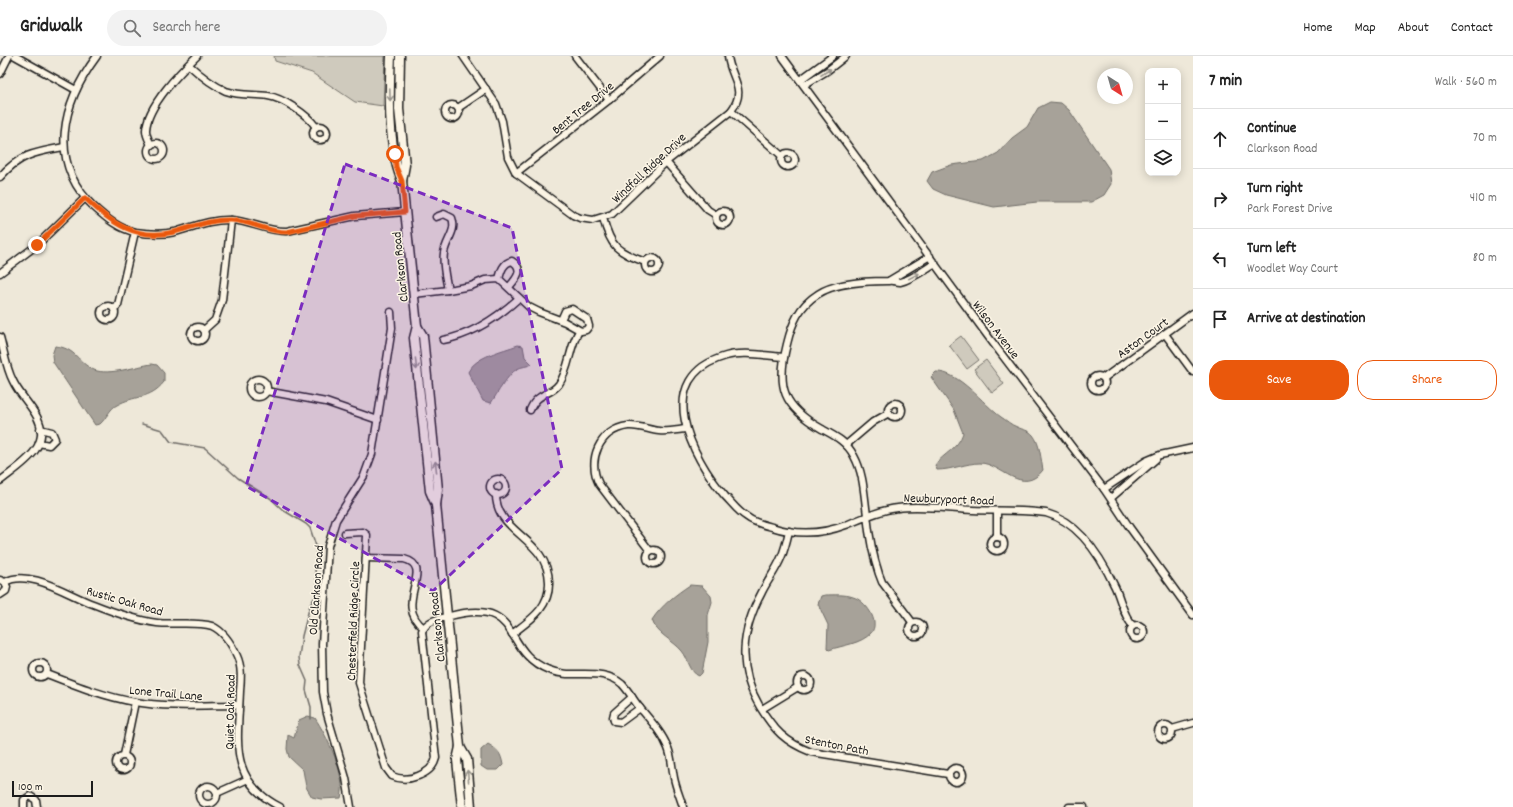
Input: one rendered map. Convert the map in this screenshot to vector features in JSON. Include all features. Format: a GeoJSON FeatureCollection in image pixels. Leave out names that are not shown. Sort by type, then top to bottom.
{"type":"FeatureCollection","features":[{"type":"Feature","properties":{"kind":"main road","name":"Clarkson Road"},"geometry":{"type":"LineString","coordinates":[[391,56],[391,114],[396,167],[402,181]]}},
{"type":"Feature","properties":{"kind":"main road","name":"Clarkson Road"},"geometry":{"type":"LineString","coordinates":[[400,56],[399,109],[405,165],[402,181],[417,326],[423,336],[438,490],[436,505],[460,747],[457,760],[462,807]]}},
{"type":"Feature","properties":{"kind":"main road","name":"Clarkson Road"},"geometry":{"type":"LineString","coordinates":[[460,747],[467,759],[471,807]]}},
{"type":"Feature","properties":{"kind":"street"},"geometry":{"type":"LineString","coordinates":[[0,74],[10,56]]}},
{"type":"Feature","properties":{"kind":"street"},"geometry":{"type":"LineString","coordinates":[[15,56],[76,90]]}},
{"type":"Feature","properties":{"kind":"street"},"geometry":{"type":"LineString","coordinates":[[97,56],[76,90],[67,113],[64,147],[71,175],[85,198],[106,218],[127,230],[135,232],[164,233],[203,223],[232,220],[276,232],[287,232],[355,216],[405,212]]}},
{"type":"Feature","properties":{"kind":"street"},"geometry":{"type":"LineString","coordinates":[[152,145],[147,136],[146,130],[150,116],[165,92],[197,56]]}},
{"type":"Feature","properties":{"kind":"street"},"geometry":{"type":"LineString","coordinates":[[463,56],[500,112],[508,157],[516,173],[573,215],[593,220],[603,218],[608,236],[614,245],[623,253],[645,262]]}},
{"type":"Feature","properties":{"kind":"street"},"geometry":{"type":"LineString","coordinates":[[575,56],[609,100]]}},
{"type":"Feature","properties":{"kind":"street","name":"Bent Tree Drive"},"geometry":{"type":"LineString","coordinates":[[516,173],[609,100],[660,56]]}},
{"type":"Feature","properties":{"kind":"street","name":"Windfall Ridge Drive"},"geometry":{"type":"LineString","coordinates":[[603,218],[622,207],[666,162],[731,111],[736,105],[739,95],[728,56]]}},
{"type":"Feature","properties":{"kind":"street","name":"Wilson Avenue"},"geometry":{"type":"LineString","coordinates":[[782,56],[1111,498],[1130,528],[1193,615]]}},
{"type":"Feature","properties":{"kind":"street"},"geometry":{"type":"LineString","coordinates":[[802,83],[833,56]]}},
{"type":"Feature","properties":{"kind":"street"},"geometry":{"type":"LineString","coordinates":[[802,83],[827,71],[846,56]]}},
{"type":"Feature","properties":{"kind":"street"},"geometry":{"type":"LineString","coordinates":[[188,65],[202,77],[226,91],[276,98],[308,118],[316,127]]}},
{"type":"Feature","properties":{"kind":"street"},"geometry":{"type":"LineString","coordinates":[[458,108],[486,89]]}},
{"type":"Feature","properties":{"kind":"street"},"geometry":{"type":"LineString","coordinates":[[731,111],[782,156]]}},
{"type":"Feature","properties":{"kind":"street"},"geometry":{"type":"LineString","coordinates":[[0,176],[7,168],[26,155],[64,147]]}},
{"type":"Feature","properties":{"kind":"street"},"geometry":{"type":"LineString","coordinates":[[666,162],[708,210],[716,215]]}},
{"type":"Feature","properties":{"kind":"street"},"geometry":{"type":"LineString","coordinates":[[0,273],[37,245],[85,198]]}},
{"type":"Feature","properties":{"kind":"street"},"geometry":{"type":"LineString","coordinates":[[436,217],[444,214],[452,218],[454,222],[454,229],[446,246],[443,258],[448,290]]}},
{"type":"Feature","properties":{"kind":"street"},"geometry":{"type":"LineString","coordinates":[[204,330],[215,320],[222,300],[232,220]]}},
{"type":"Feature","properties":{"kind":"street"},"geometry":{"type":"LineString","coordinates":[[114,310],[118,305],[135,232]]}},
{"type":"Feature","properties":{"kind":"street"},"geometry":{"type":"LineString","coordinates":[[890,280],[930,256]]}},
{"type":"Feature","properties":{"kind":"street"},"geometry":{"type":"LineString","coordinates":[[499,279],[501,269],[506,263],[512,261],[517,264],[519,274],[509,287]]}},
{"type":"Feature","properties":{"kind":"street"},"geometry":{"type":"LineString","coordinates":[[912,622],[880,578],[876,567],[859,467],[846,445],[840,439],[801,416],[790,403],[782,386],[784,357],[795,318],[806,304],[818,294],[836,287],[890,280],[898,282],[905,280],[935,263]]}},
{"type":"Feature","properties":{"kind":"street"},"geometry":{"type":"LineString","coordinates":[[414,294],[471,286],[485,280],[499,279],[519,298],[539,312],[561,320],[579,331],[588,329],[588,322],[576,312],[568,309],[563,314],[561,320]]}},
{"type":"Feature","properties":{"kind":"street"},"geometry":{"type":"LineString","coordinates":[[443,340],[457,337],[491,321],[519,298]]}},
{"type":"Feature","properties":{"kind":"street","name":"Old Clarkson Road"},"geometry":{"type":"LineString","coordinates":[[351,807],[346,778],[327,714],[323,692],[322,644],[328,546],[336,520],[366,471],[375,443],[392,328],[391,312]]}},
{"type":"Feature","properties":{"kind":"street","name":"Aston Court"},"geometry":{"type":"LineString","coordinates":[[1104,378],[1193,313]]}},
{"type":"Feature","properties":{"kind":"street"},"geometry":{"type":"LineString","coordinates":[[530,410],[534,400],[554,389],[562,378],[572,342],[579,331]]}},
{"type":"Feature","properties":{"kind":"street"},"geometry":{"type":"LineString","coordinates":[[1165,334],[1193,372]]}},
{"type":"Feature","properties":{"kind":"street"},"geometry":{"type":"LineString","coordinates":[[0,337],[10,375],[37,417],[40,429],[37,450],[0,481]]}},
{"type":"Feature","properties":{"kind":"street","name":"Newburyport Road"},"geometry":{"type":"LineString","coordinates":[[784,357],[734,354],[719,358],[702,368],[690,380],[684,396],[684,416],[690,441],[702,464],[718,488],[747,518],[772,528],[789,532],[818,532],[846,525],[867,516],[904,507],[1035,511],[1050,514],[1065,521],[1082,535],[1115,586],[1128,620],[1133,626]]}},
{"type":"Feature","properties":{"kind":"street"},"geometry":{"type":"LineString","coordinates":[[266,391],[326,402],[378,420]]}},
{"type":"Feature","properties":{"kind":"street"},"geometry":{"type":"LineString","coordinates":[[846,445],[873,422],[889,413]]}},
{"type":"Feature","properties":{"kind":"street"},"geometry":{"type":"LineString","coordinates":[[650,551],[599,484],[594,472],[594,457],[603,439],[621,428],[637,426],[664,431],[686,429]]}},
{"type":"Feature","properties":{"kind":"street"},"geometry":{"type":"LineString","coordinates":[[39,443],[49,444],[55,439],[52,432],[40,429]]}},
{"type":"Feature","properties":{"kind":"street"},"geometry":{"type":"LineString","coordinates":[[1104,489],[1146,461],[1161,454],[1193,448]]}},
{"type":"Feature","properties":{"kind":"street"},"geometry":{"type":"LineString","coordinates":[[1111,498],[1161,454]]}},
{"type":"Feature","properties":{"kind":"street"},"geometry":{"type":"LineString","coordinates":[[496,494],[498,511],[542,555],[548,569],[549,586],[545,603],[536,615],[512,634]]}},
{"type":"Feature","properties":{"kind":"street"},"geometry":{"type":"LineString","coordinates":[[997,511],[997,537]]}},
{"type":"Feature","properties":{"kind":"street","name":"Chesterfield Ridge Circle"},"geometry":{"type":"LineString","coordinates":[[345,533],[363,532],[367,535],[359,683],[386,768],[392,776],[397,778],[424,774],[434,765],[436,758],[422,637],[424,628]]}},
{"type":"Feature","properties":{"kind":"street","name":"Stenton Path"},"geometry":{"type":"LineString","coordinates":[[789,532],[782,556],[753,610],[747,631],[744,651],[745,671],[749,684],[773,727],[795,746],[811,752],[948,774]]}},
{"type":"Feature","properties":{"kind":"street"},"geometry":{"type":"LineString","coordinates":[[366,558],[404,559],[410,561],[414,565],[418,577],[411,594],[413,615],[418,623],[424,628],[431,621],[447,616],[476,611],[494,615],[501,619],[526,654],[547,670],[565,674],[592,674],[609,676],[623,685],[664,739],[669,750],[674,776],[683,807]]}},
{"type":"Feature","properties":{"kind":"street","name":"Rustic Oak Road"},"geometry":{"type":"LineString","coordinates":[[0,594],[4,593],[7,589],[2,581],[11,578],[32,580],[52,586],[92,604],[156,623],[211,626],[220,631],[233,649]]}},
{"type":"Feature","properties":{"kind":"street","name":"Quiet Oak Road"},"geometry":{"type":"LineString","coordinates":[[233,649],[241,668],[238,752],[246,780],[262,796],[280,807]]}},
{"type":"Feature","properties":{"kind":"street","name":"Lone Trail Lane"},"geometry":{"type":"LineString","coordinates":[[47,674],[92,690],[135,702],[202,707],[240,705]]}},
{"type":"Feature","properties":{"kind":"street"},"geometry":{"type":"LineString","coordinates":[[762,709],[798,687]]}},
{"type":"Feature","properties":{"kind":"street"},"geometry":{"type":"LineString","coordinates":[[632,697],[614,713],[614,721],[621,722],[640,708]]}},
{"type":"Feature","properties":{"kind":"street"},"geometry":{"type":"LineString","coordinates":[[124,755],[135,702]]}},
{"type":"Feature","properties":{"kind":"street"},"geometry":{"type":"LineString","coordinates":[[1172,729],[1193,723]]}},
{"type":"Feature","properties":{"kind":"street"},"geometry":{"type":"LineString","coordinates":[[217,793],[246,780]]}},
{"type":"Feature","properties":{"kind":"street"},"geometry":{"type":"LineString","coordinates":[[24,807],[24,800],[30,796],[36,800],[37,807]]}},
{"type":"Feature","properties":{"kind":"street"},"geometry":{"type":"LineString","coordinates":[[1069,807],[1084,807]]}},
{"type":"Feature","properties":{"kind":"highlighted area"},"geometry":{"type":"Polygon","coordinates":[[[345,164],[512,228],[562,469],[433,591],[246,486],[345,164]]]}},
{"type":"Feature","properties":{"kind":"shaded area"},"geometry":{"type":"Polygon","coordinates":[[[274,56],[385,56],[383,106],[355,102],[312,73],[275,61],[274,56]]]}},
{"type":"Feature","properties":{"kind":"shaded area"},"geometry":{"type":"Polygon","coordinates":[[[1050,102],[1061,103],[1069,110],[1109,169],[1111,184],[1104,195],[1091,202],[1037,202],[994,207],[946,195],[933,189],[927,181],[932,172],[951,165],[983,161],[998,153],[1012,138],[1027,127],[1038,108],[1050,102]]]}},
{"type":"Feature","properties":{"kind":"shaded area"},"geometry":{"type":"Polygon","coordinates":[[[961,336],[979,360],[967,369],[949,345],[961,336]]]}},
{"type":"Feature","properties":{"kind":"shaded area"},"geometry":{"type":"Polygon","coordinates":[[[518,345],[523,346],[525,357],[532,364],[519,368],[510,375],[491,403],[483,401],[468,372],[472,366],[483,358],[518,345]]]}},
{"type":"Feature","properties":{"kind":"shaded area"},"geometry":{"type":"Polygon","coordinates":[[[55,346],[68,349],[88,367],[100,372],[123,370],[152,364],[157,365],[164,373],[164,382],[159,388],[147,395],[115,406],[100,424],[95,425],[53,362],[52,355],[55,346]]]}},
{"type":"Feature","properties":{"kind":"shaded area"},"geometry":{"type":"Polygon","coordinates":[[[986,360],[1004,384],[992,393],[974,369],[986,360]]]}},
{"type":"Feature","properties":{"kind":"shaded area"},"geometry":{"type":"Polygon","coordinates":[[[936,372],[945,373],[962,382],[1001,417],[1013,425],[1031,433],[1039,447],[1043,470],[1035,477],[1027,480],[1019,480],[988,464],[980,463],[937,470],[935,465],[958,443],[963,433],[954,410],[931,377],[936,372]]]}},
{"type":"Feature","properties":{"kind":"shaded area"},"geometry":{"type":"Polygon","coordinates":[[[690,585],[702,586],[711,596],[712,602],[708,615],[708,642],[702,673],[699,676],[693,672],[682,651],[657,629],[652,620],[669,601],[690,585]]]}},
{"type":"Feature","properties":{"kind":"shaded area"},"geometry":{"type":"Polygon","coordinates":[[[821,596],[850,596],[862,602],[867,607],[873,618],[874,628],[871,633],[862,640],[829,650],[827,648],[828,625],[818,604],[821,596]]]}},
{"type":"Feature","properties":{"kind":"shaded area"},"geometry":{"type":"Polygon","coordinates":[[[308,716],[315,718],[335,757],[341,779],[341,798],[321,799],[312,797],[306,787],[303,770],[289,757],[287,749],[288,735],[294,738],[299,720],[308,716]]]}},
{"type":"Feature","properties":{"kind":"shaded area"},"geometry":{"type":"Polygon","coordinates":[[[488,744],[497,750],[500,755],[503,765],[498,770],[487,770],[481,766],[481,750],[488,744]]]}},
{"type":"Feature","properties":{"kind":"waterway"},"geometry":{"type":"LineString","coordinates":[[142,424],[162,430],[171,442],[205,448],[238,478],[270,498],[283,510],[310,528],[316,546],[315,570],[318,591],[310,605],[302,636],[299,657],[300,665],[307,681],[306,690],[311,707],[311,719]]}},
{"type":"Feature","properties":{"kind":"route"},"geometry":{"type":"LineString","coordinates":[[37,245],[56,224],[85,198],[106,218],[127,230],[151,234],[174,232],[217,220],[232,220],[276,232],[287,232],[355,216],[405,212],[402,181],[396,167],[395,154]]}}]}
